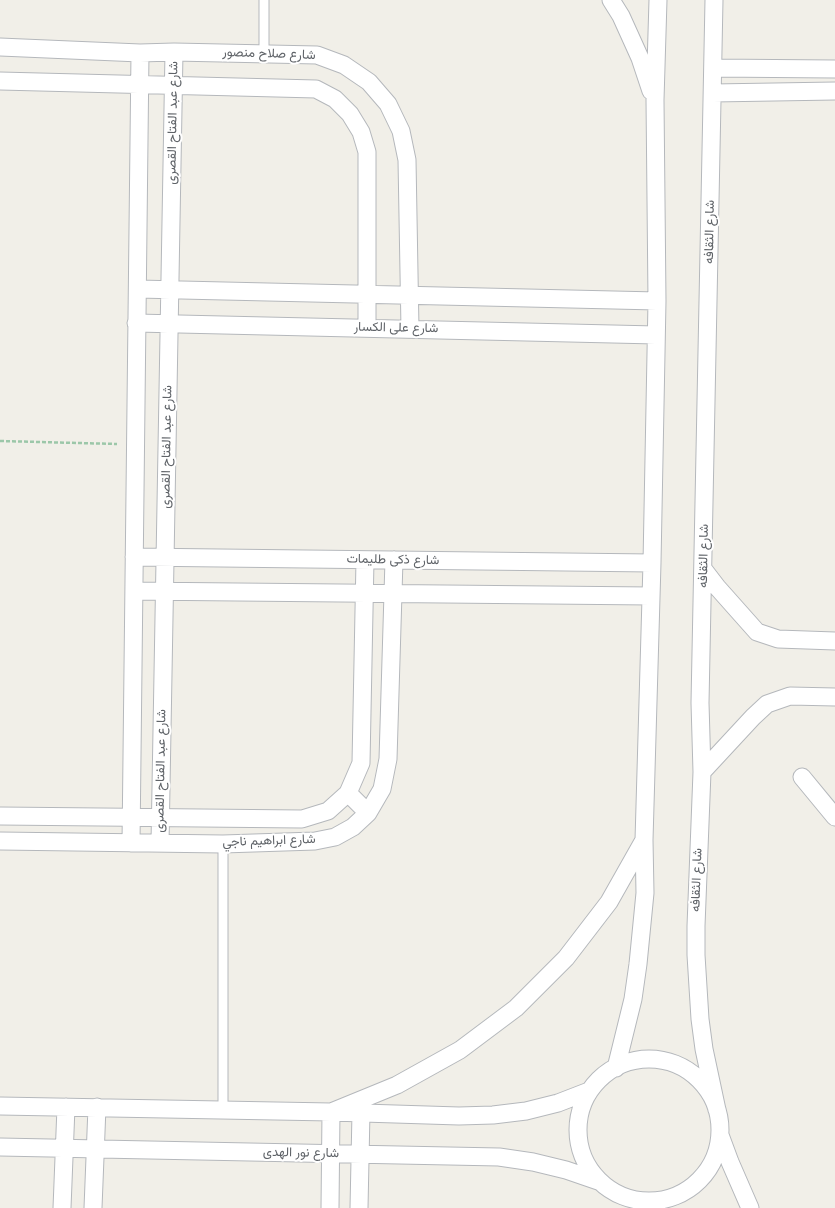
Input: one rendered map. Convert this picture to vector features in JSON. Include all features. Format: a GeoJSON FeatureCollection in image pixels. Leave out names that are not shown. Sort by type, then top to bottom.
{"type":"FeatureCollection","features":[{"type":"Feature","properties":{"kind":"street"},"geometry":{"type":"LineString","coordinates":[[611,0],[640,58],[655,100]]}},
{"type":"Feature","properties":{"kind":"street"},"geometry":{"type":"LineString","coordinates":[[616,1068],[633,999],[645,893],[644,840],[652,563],[657,301],[655,100],[658,0]]}},
{"type":"Feature","properties":{"kind":"street","name":"شارع الثقافه"},"geometry":{"type":"LineString","coordinates":[[714,0],[704,570],[700,703],[702,772],[696,891],[696,955],[700,1019],[704,1049],[717,1110]]}},
{"type":"Feature","properties":{"kind":"street","name":"شارع صلاح منصور"},"geometry":{"type":"LineString","coordinates":[[0,47],[140,53],[317,54],[344,65],[369,82],[388,104],[401,131],[407,160],[410,329]]}},
{"type":"Feature","properties":{"kind":"street","name":"شارع عبد الفتاح القصرى"},"geometry":{"type":"LineString","coordinates":[[160,843],[174,52]]}},
{"type":"Feature","properties":{"kind":"street"},"geometry":{"type":"LineString","coordinates":[[131,843],[140,53]]}},
{"type":"Feature","properties":{"kind":"street"},"geometry":{"type":"LineString","coordinates":[[713,68],[835,69]]}},
{"type":"Feature","properties":{"kind":"street"},"geometry":{"type":"LineString","coordinates":[[0,82],[316,89],[335,99],[350,114],[361,132],[367,152],[367,328]]}},
{"type":"Feature","properties":{"kind":"street"},"geometry":{"type":"LineString","coordinates":[[713,93],[835,91]]}},
{"type":"Feature","properties":{"kind":"street"},"geometry":{"type":"LineString","coordinates":[[138,289],[657,301]]}},
{"type":"Feature","properties":{"kind":"street","name":"شارع على الكسار"},"geometry":{"type":"LineString","coordinates":[[136,323],[656,335]]}},
{"type":"Feature","properties":{"kind":"street","name":"شارع ذكى طليمات"},"geometry":{"type":"LineString","coordinates":[[134,557],[652,563]]}},
{"type":"Feature","properties":{"kind":"street","name":"شارع ابراهيم ناجي"},"geometry":{"type":"LineString","coordinates":[[0,816],[302,819],[328,811],[348,793],[361,762],[365,560]]}},
{"type":"Feature","properties":{"kind":"street","name":"شارع ابراهيم ناجي"},"geometry":{"type":"LineString","coordinates":[[0,841],[224,844],[315,841],[335,837],[353,827],[368,813],[382,789],[388,758],[394,560]]}},
{"type":"Feature","properties":{"kind":"street"},"geometry":{"type":"LineString","coordinates":[[704,570],[757,632],[778,639],[835,641]]}},
{"type":"Feature","properties":{"kind":"street"},"geometry":{"type":"LineString","coordinates":[[134,591],[651,596]]}},
{"type":"Feature","properties":{"kind":"street"},"geometry":{"type":"LineString","coordinates":[[702,772],[742,728],[767,704],[790,696],[835,697]]}},
{"type":"Feature","properties":{"kind":"street"},"geometry":{"type":"LineString","coordinates":[[802,778],[835,817]]}},
{"type":"Feature","properties":{"kind":"street"},"geometry":{"type":"LineString","coordinates":[[348,793],[368,813]]}},
{"type":"Feature","properties":{"kind":"street"},"geometry":{"type":"LineString","coordinates":[[331,1112],[398,1085],[460,1050],[516,1008],[566,958],[590,927],[609,902],[644,840]]}},
{"type":"Feature","properties":{"kind":"street"},"geometry":{"type":"LineString","coordinates":[[648,1208],[612,1192],[598,1181],[586,1165],[579,1147],[577,1127],[581,1108],[589,1091],[601,1078],[616,1068],[636,1060],[656,1060],[676,1065],[694,1076],[708,1091],[717,1110],[720,1135],[750,1208]]}},
{"type":"Feature","properties":{"kind":"street"},"geometry":{"type":"LineString","coordinates":[[0,1106],[361,1112],[459,1116],[493,1115],[526,1111],[558,1103],[589,1091]]}},
{"type":"Feature","properties":{"kind":"street"},"geometry":{"type":"LineString","coordinates":[[62,1208],[66,1107]]}},
{"type":"Feature","properties":{"kind":"street"},"geometry":{"type":"LineString","coordinates":[[93,1208],[96,1107]]}},
{"type":"Feature","properties":{"kind":"street"},"geometry":{"type":"LineString","coordinates":[[330,1208],[331,1112]]}},
{"type":"Feature","properties":{"kind":"street"},"geometry":{"type":"LineString","coordinates":[[359,1208],[361,1112]]}},
{"type":"Feature","properties":{"kind":"street"},"geometry":{"type":"LineString","coordinates":[[629,1199],[646,1201],[668,1199],[688,1190],[704,1175],[715,1156],[720,1135]]}},
{"type":"Feature","properties":{"kind":"street","name":"شارع نور الهدى"},"geometry":{"type":"LineString","coordinates":[[0,1146],[499,1157],[533,1162],[566,1170],[598,1181]]}},
{"type":"Feature","properties":{"kind":"lane"},"geometry":{"type":"LineString","coordinates":[[264,0],[264,53]]}},
{"type":"Feature","properties":{"kind":"lane"},"geometry":{"type":"LineString","coordinates":[[223,1110],[224,844]]}},
{"type":"Feature","properties":{"kind":"path"},"geometry":{"type":"LineString","coordinates":[[0,441],[135,445]]}}]}
